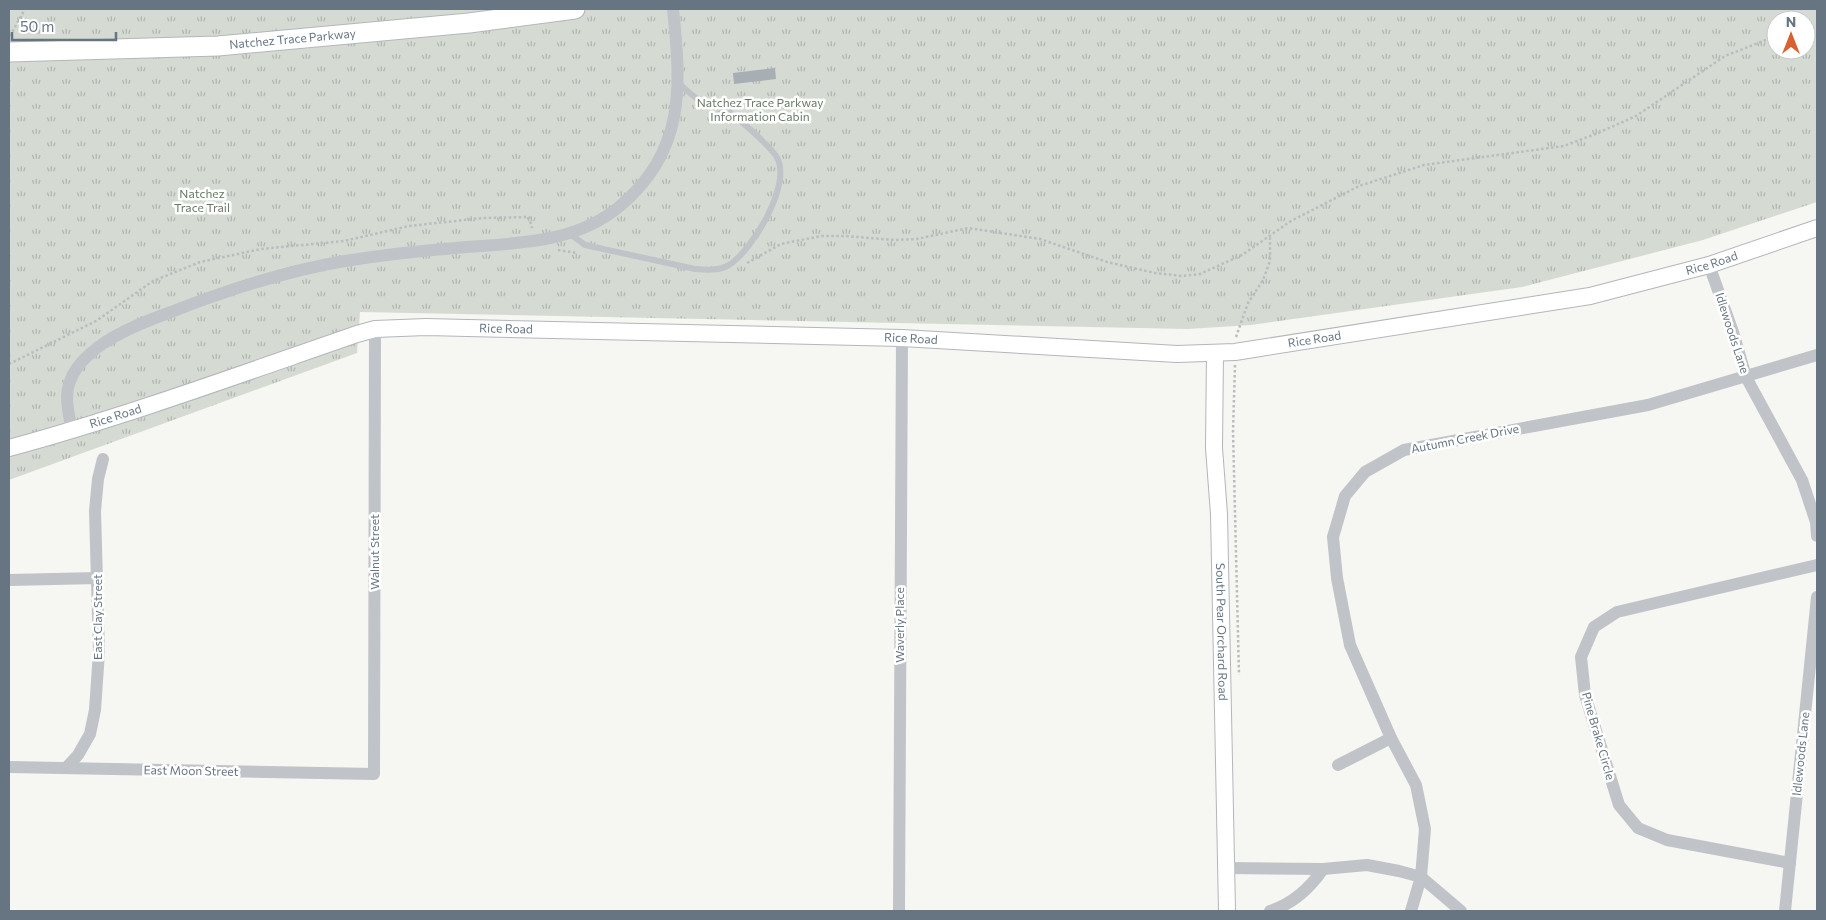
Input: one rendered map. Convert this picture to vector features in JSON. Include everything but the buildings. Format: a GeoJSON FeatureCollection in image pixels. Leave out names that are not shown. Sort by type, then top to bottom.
{"type":"FeatureCollection","features":[{"type":"Feature","properties":{"kind":"main road","name":"Natchez Trace Parkway"},"geometry":{"type":"LineString","coordinates":[[9,52],[218,46],[469,23],[575,9]]}},
{"type":"Feature","properties":{"kind":"street"},"geometry":{"type":"LineString","coordinates":[[72,431],[67,396],[76,369],[84,359],[110,339],[150,320],[203,299],[307,268],[389,255],[535,241],[570,234],[589,227],[610,214],[632,195],[653,169],[672,127],[679,84],[673,9]]}},
{"type":"Feature","properties":{"kind":"street","name":"Rice Road"},"geometry":{"type":"LineString","coordinates":[[9,448],[72,431],[192,393],[349,336],[375,329],[426,327],[902,338],[1176,354],[1235,352],[1590,296],[1709,265],[1817,228]]}},
{"type":"Feature","properties":{"kind":"street","name":"Idlewoods Lane"},"geometry":{"type":"LineString","coordinates":[[1709,265],[1733,332],[1746,377],[1802,480],[1816,522],[1817,536]]}},
{"type":"Feature","properties":{"kind":"street","name":"Walnut Street"},"geometry":{"type":"LineString","coordinates":[[374,774],[375,329]]}},
{"type":"Feature","properties":{"kind":"street","name":"Waverly Place"},"geometry":{"type":"LineString","coordinates":[[899,911],[902,338]]}},
{"type":"Feature","properties":{"kind":"street","name":"South Pear Orchard Road"},"geometry":{"type":"LineString","coordinates":[[1215,353],[1214,448],[1219,514],[1227,911]]}},
{"type":"Feature","properties":{"kind":"street","name":"Autumn Creek Drive"},"geometry":{"type":"LineString","coordinates":[[1411,911],[1421,877],[1424,829],[1416,785],[1391,738],[1350,645],[1337,578],[1333,537],[1346,496],[1365,472],[1404,450],[1648,405],[1817,355]]}},
{"type":"Feature","properties":{"kind":"street","name":"East Clay Street"},"geometry":{"type":"LineString","coordinates":[[66,768],[78,755],[90,734],[95,710],[99,652],[96,511],[98,479],[103,459]]}},
{"type":"Feature","properties":{"kind":"street","name":"Pine Brake Circle"},"geometry":{"type":"LineString","coordinates":[[1790,862],[1666,840],[1638,828],[1619,805],[1585,695],[1581,657],[1594,626],[1617,612],[1817,565]]}},
{"type":"Feature","properties":{"kind":"street"},"geometry":{"type":"LineString","coordinates":[[9,580],[98,578]]}},
{"type":"Feature","properties":{"kind":"street","name":"Idlewoods Lane"},"geometry":{"type":"LineString","coordinates":[[1785,911],[1817,597]]}},
{"type":"Feature","properties":{"kind":"street"},"geometry":{"type":"LineString","coordinates":[[1338,765],[1391,738]]}},
{"type":"Feature","properties":{"kind":"street","name":"East Moon Street"},"geometry":{"type":"LineString","coordinates":[[9,767],[374,774]]}},
{"type":"Feature","properties":{"kind":"street"},"geometry":{"type":"LineString","coordinates":[[1226,868],[1323,869],[1367,865],[1421,877],[1461,911]]}},
{"type":"Feature","properties":{"kind":"street"},"geometry":{"type":"LineString","coordinates":[[1270,911],[1296,898],[1314,882],[1323,869]]}},
{"type":"Feature","properties":{"kind":"lane"},"geometry":{"type":"LineString","coordinates":[[570,234],[585,245],[695,269],[720,269],[737,260],[749,248],[772,204],[779,179],[779,164],[774,154],[760,140],[725,111],[714,103],[703,102],[679,84]]}},
{"type":"Feature","properties":{"kind":"lane"},"geometry":{"type":"LineString","coordinates":[[712,117],[725,111]]}},
{"type":"Feature","properties":{"kind":"path"},"geometry":{"type":"LineString","coordinates":[[9,39],[25,9]]}},
{"type":"Feature","properties":{"kind":"path"},"geometry":{"type":"LineString","coordinates":[[739,268],[781,244],[821,236],[894,240],[916,239],[968,228],[1040,240],[1107,262],[1155,272],[1182,276],[1200,274],[1218,268],[1291,221],[1359,186],[1424,165],[1564,146],[1598,133],[1636,116],[1725,56],[1766,40]]}},
{"type":"Feature","properties":{"kind":"path"},"geometry":{"type":"LineString","coordinates":[[1236,338],[1248,303],[1263,280],[1270,260],[1270,236]]}},
{"type":"Feature","properties":{"kind":"path"},"geometry":{"type":"LineString","coordinates":[[557,250],[578,253]]}},
{"type":"Feature","properties":{"kind":"green space","name":"Natchez Trace Trail"},"geometry":{"type":"Polygon","coordinates":[[[9,9],[1817,9],[1817,202],[1703,240],[1522,287],[1251,325],[1188,329],[360,312],[357,353],[9,480],[9,9]]]}},
{"type":"Feature","properties":{"kind":"park label","name":"Natchez Trace Parkway Information Cabin"},"geometry":{"type":"Point","coordinates":[760,110]}}]}
